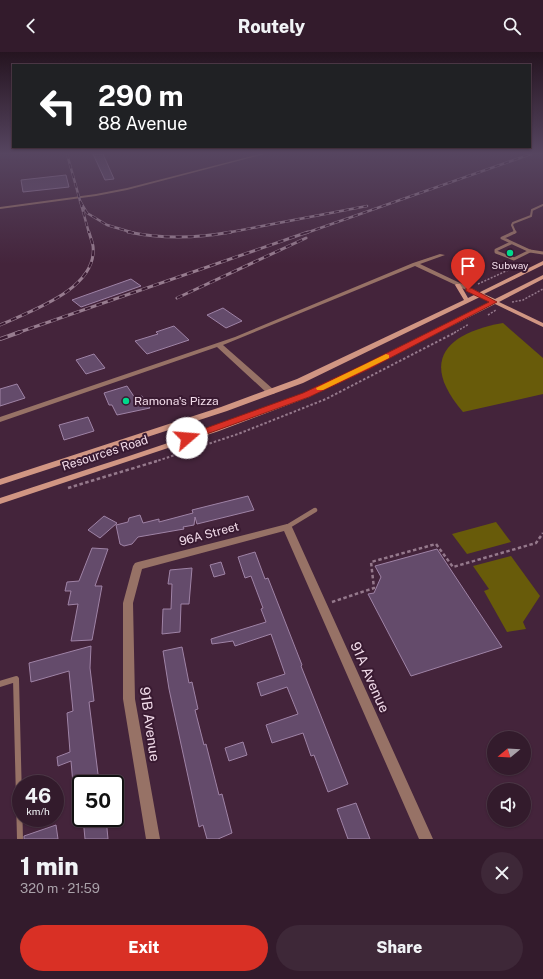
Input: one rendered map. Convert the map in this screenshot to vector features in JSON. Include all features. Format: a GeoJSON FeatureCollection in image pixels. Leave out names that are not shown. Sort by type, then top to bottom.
{"type":"FeatureCollection","features":[{"type":"Feature","properties":{"kind":"main road","name":"Resources Road"},"geometry":{"type":"LineString","coordinates":[[0,482],[224,409],[300,381],[379,344],[543,263]]}},
{"type":"Feature","properties":{"kind":"main road","name":"Resources Road"},"geometry":{"type":"LineString","coordinates":[[0,501],[216,429],[306,395],[366,367],[543,276]]}},
{"type":"Feature","properties":{"kind":"main road"},"geometry":{"type":"LineString","coordinates":[[458,285],[468,300]]}},
{"type":"Feature","properties":{"kind":"main road"},"geometry":{"type":"LineString","coordinates":[[479,294],[543,325]]}},
{"type":"Feature","properties":{"kind":"street"},"geometry":{"type":"LineString","coordinates":[[0,208],[117,191]]}},
{"type":"Feature","properties":{"kind":"street"},"geometry":{"type":"LineString","coordinates":[[0,420],[219,345],[415,264],[442,255]]}},
{"type":"Feature","properties":{"kind":"street"},"geometry":{"type":"LineString","coordinates":[[415,264],[479,294]]}},
{"type":"Feature","properties":{"kind":"street"},"geometry":{"type":"LineString","coordinates":[[219,345],[271,392]]}},
{"type":"Feature","properties":{"kind":"street","name":"96A Street"},"geometry":{"type":"LineString","coordinates":[[138,566],[287,527]]}},
{"type":"Feature","properties":{"kind":"street","name":"91A Avenue"},"geometry":{"type":"LineString","coordinates":[[287,527],[426,839]]}},
{"type":"Feature","properties":{"kind":"street","name":"91B Avenue"},"geometry":{"type":"LineString","coordinates":[[138,566],[128,603],[129,699],[153,839]]}},
{"type":"Feature","properties":{"kind":"lane"},"geometry":{"type":"LineString","coordinates":[[543,205],[532,210],[531,216],[512,224],[515,232],[502,238],[530,251],[543,253]]}},
{"type":"Feature","properties":{"kind":"lane"},"geometry":{"type":"LineString","coordinates":[[511,243],[496,250],[496,252],[514,259],[530,251]]}},
{"type":"Feature","properties":{"kind":"lane"},"geometry":{"type":"LineString","coordinates":[[287,527],[315,510]]}},
{"type":"Feature","properties":{"kind":"lane"},"geometry":{"type":"LineString","coordinates":[[0,684],[16,679],[20,839]]}},
{"type":"Feature","properties":{"kind":"path"},"geometry":{"type":"LineString","coordinates":[[478,284],[522,263]]}},
{"type":"Feature","properties":{"kind":"path"},"geometry":{"type":"LineString","coordinates":[[511,302],[523,300],[543,290]]}},
{"type":"Feature","properties":{"kind":"path"},"geometry":{"type":"LineString","coordinates":[[322,605],[374,588],[371,562],[436,544],[453,567],[536,543],[543,533]]}},
{"type":"Feature","properties":{"kind":"shaded area"},"geometry":{"type":"Polygon","coordinates":[[[503,323],[543,358],[543,394],[463,412],[450,394],[443,378],[441,364],[445,352],[454,342],[467,334],[503,323]]]}},
{"type":"Feature","properties":{"kind":"shaded area"},"geometry":{"type":"Polygon","coordinates":[[[496,522],[511,542],[467,554],[452,534],[496,522]]]}},
{"type":"Feature","properties":{"kind":"shaded area"},"geometry":{"type":"Polygon","coordinates":[[[511,556],[540,596],[523,622],[526,629],[507,632],[484,591],[489,589],[473,566],[511,556]]]}},
{"type":"Feature","properties":{"kind":"building"},"geometry":{"type":"Polygon","coordinates":[[[131,279],[141,286],[81,307],[72,300],[131,279]]]}},
{"type":"Feature","properties":{"kind":"building"},"geometry":{"type":"Polygon","coordinates":[[[223,308],[242,321],[226,328],[207,315],[223,308]]]}},
{"type":"Feature","properties":{"kind":"building"},"geometry":{"type":"Polygon","coordinates":[[[174,326],[189,340],[147,354],[135,341],[158,334],[156,332],[174,326]]]}},
{"type":"Feature","properties":{"kind":"building"},"geometry":{"type":"Polygon","coordinates":[[[94,354],[105,368],[86,374],[76,360],[94,354]]]}},
{"type":"Feature","properties":{"kind":"building"},"geometry":{"type":"Polygon","coordinates":[[[17,384],[25,398],[0,406],[0,389],[17,384]]]}},
{"type":"Feature","properties":{"kind":"building","name":"Ramona's Pizza"},"geometry":{"type":"Polygon","coordinates":[[[127,386],[135,398],[142,396],[150,408],[117,415],[112,405],[109,405],[104,393],[127,386]]]}},
{"type":"Feature","properties":{"kind":"building"},"geometry":{"type":"Polygon","coordinates":[[[88,417],[94,431],[64,440],[59,425],[88,417]]]}},
{"type":"Feature","properties":{"kind":"building"},"geometry":{"type":"Polygon","coordinates":[[[248,496],[254,510],[197,524],[195,517],[194,525],[183,527],[184,529],[138,537],[132,544],[124,546],[120,544],[116,525],[128,522],[129,518],[140,515],[143,523],[159,519],[159,522],[193,513],[192,510],[248,496]]]}},
{"type":"Feature","properties":{"kind":"building"},"geometry":{"type":"Polygon","coordinates":[[[104,516],[117,523],[100,538],[88,530],[104,516]]]}},
{"type":"Feature","properties":{"kind":"building"},"geometry":{"type":"Polygon","coordinates":[[[92,548],[108,549],[95,586],[102,586],[92,640],[71,641],[78,604],[68,605],[71,591],[65,591],[67,582],[79,581],[92,548]]]}},
{"type":"Feature","properties":{"kind":"building"},"geometry":{"type":"Polygon","coordinates":[[[437,549],[502,647],[411,676],[368,594],[374,593],[381,577],[375,566],[437,549]]]}},
{"type":"Feature","properties":{"kind":"building"},"geometry":{"type":"Polygon","coordinates":[[[255,552],[265,579],[268,578],[348,784],[328,792],[314,755],[311,756],[303,733],[272,743],[266,725],[298,714],[287,687],[261,696],[257,683],[285,674],[271,634],[235,646],[233,641],[212,644],[211,639],[266,622],[261,609],[263,608],[251,576],[245,578],[238,557],[255,552]]]}},
{"type":"Feature","properties":{"kind":"building"},"geometry":{"type":"Polygon","coordinates":[[[221,562],[225,574],[214,577],[210,565],[221,562]]]}},
{"type":"Feature","properties":{"kind":"building"},"geometry":{"type":"Polygon","coordinates":[[[192,568],[189,604],[181,604],[180,632],[162,634],[163,609],[171,609],[172,584],[168,584],[170,570],[192,568]]]}},
{"type":"Feature","properties":{"kind":"building"},"geometry":{"type":"Polygon","coordinates":[[[91,646],[90,668],[94,701],[89,702],[98,775],[72,775],[71,761],[58,766],[57,757],[70,752],[67,713],[73,711],[69,671],[31,682],[29,663],[91,646]]]}},
{"type":"Feature","properties":{"kind":"building"},"geometry":{"type":"Polygon","coordinates":[[[182,647],[189,683],[192,682],[198,709],[195,710],[204,745],[206,744],[219,795],[222,794],[232,833],[218,839],[207,839],[203,825],[199,827],[169,689],[163,651],[182,647]]]}},
{"type":"Feature","properties":{"kind":"building"},"geometry":{"type":"Polygon","coordinates":[[[243,742],[247,755],[229,761],[225,748],[243,742]]]}},
{"type":"Feature","properties":{"kind":"building"},"geometry":{"type":"Polygon","coordinates":[[[356,803],[370,839],[348,839],[337,809],[356,803]]]}},
{"type":"Feature","properties":{"kind":"building"},"geometry":{"type":"Polygon","coordinates":[[[50,827],[56,827],[58,839],[24,839],[24,836],[50,827]]]}},
{"type":"Feature","properties":{"kind":"building"},"geometry":{"type":"Polygon","coordinates":[[[84,827],[107,827],[108,839],[85,839],[84,827]]]}},
{"type":"Feature","properties":{"kind":"railway"},"geometry":{"type":"LineString","coordinates":[[77,191],[80,201]]}},
{"type":"Feature","properties":{"kind":"railway"},"geometry":{"type":"LineString","coordinates":[[306,233],[426,191]]}},
{"type":"Feature","properties":{"kind":"railway"},"geometry":{"type":"LineString","coordinates":[[80,201],[87,213],[107,225],[133,233]]}},
{"type":"Feature","properties":{"kind":"railway"},"geometry":{"type":"LineString","coordinates":[[80,201],[89,233]]}},
{"type":"Feature","properties":{"kind":"railway"},"geometry":{"type":"LineString","coordinates":[[226,233],[367,206]]}},
{"type":"Feature","properties":{"kind":"railway"},"geometry":{"type":"LineString","coordinates":[[0,325],[28,313],[60,296],[74,286],[85,275],[92,261],[93,246],[89,232]]}},
{"type":"Feature","properties":{"kind":"railway"},"geometry":{"type":"LineString","coordinates":[[128,232],[133,233]]}},
{"type":"Feature","properties":{"kind":"railway"},"geometry":{"type":"LineString","coordinates":[[133,233],[154,236],[180,237],[206,236],[231,232]]}},
{"type":"Feature","properties":{"kind":"railway"},"geometry":{"type":"LineString","coordinates":[[17,333],[308,232]]}},
{"type":"Feature","properties":{"kind":"railway"},"geometry":{"type":"LineString","coordinates":[[177,298],[306,238]]}},
{"type":"Feature","properties":{"kind":"railway"},"geometry":{"type":"LineString","coordinates":[[0,339],[20,332]]}},
{"type":"Feature","properties":{"kind":"slow traffic"},"geometry":{"type":"LineString","coordinates":[[320,388],[386,357]]}},
{"type":"Feature","properties":{"kind":"place","name":"Subway"},"geometry":{"type":"Point","coordinates":[510,253]}},
{"type":"Feature","properties":{"kind":"place","name":"Ramona's Pizza"},"geometry":{"type":"Point","coordinates":[126,401]}},
{"type":"Feature","properties":{"kind":"route"},"geometry":{"type":"LineString","coordinates":[[187,438],[216,429],[306,395],[366,367],[494,302],[468,290]]}}]}
